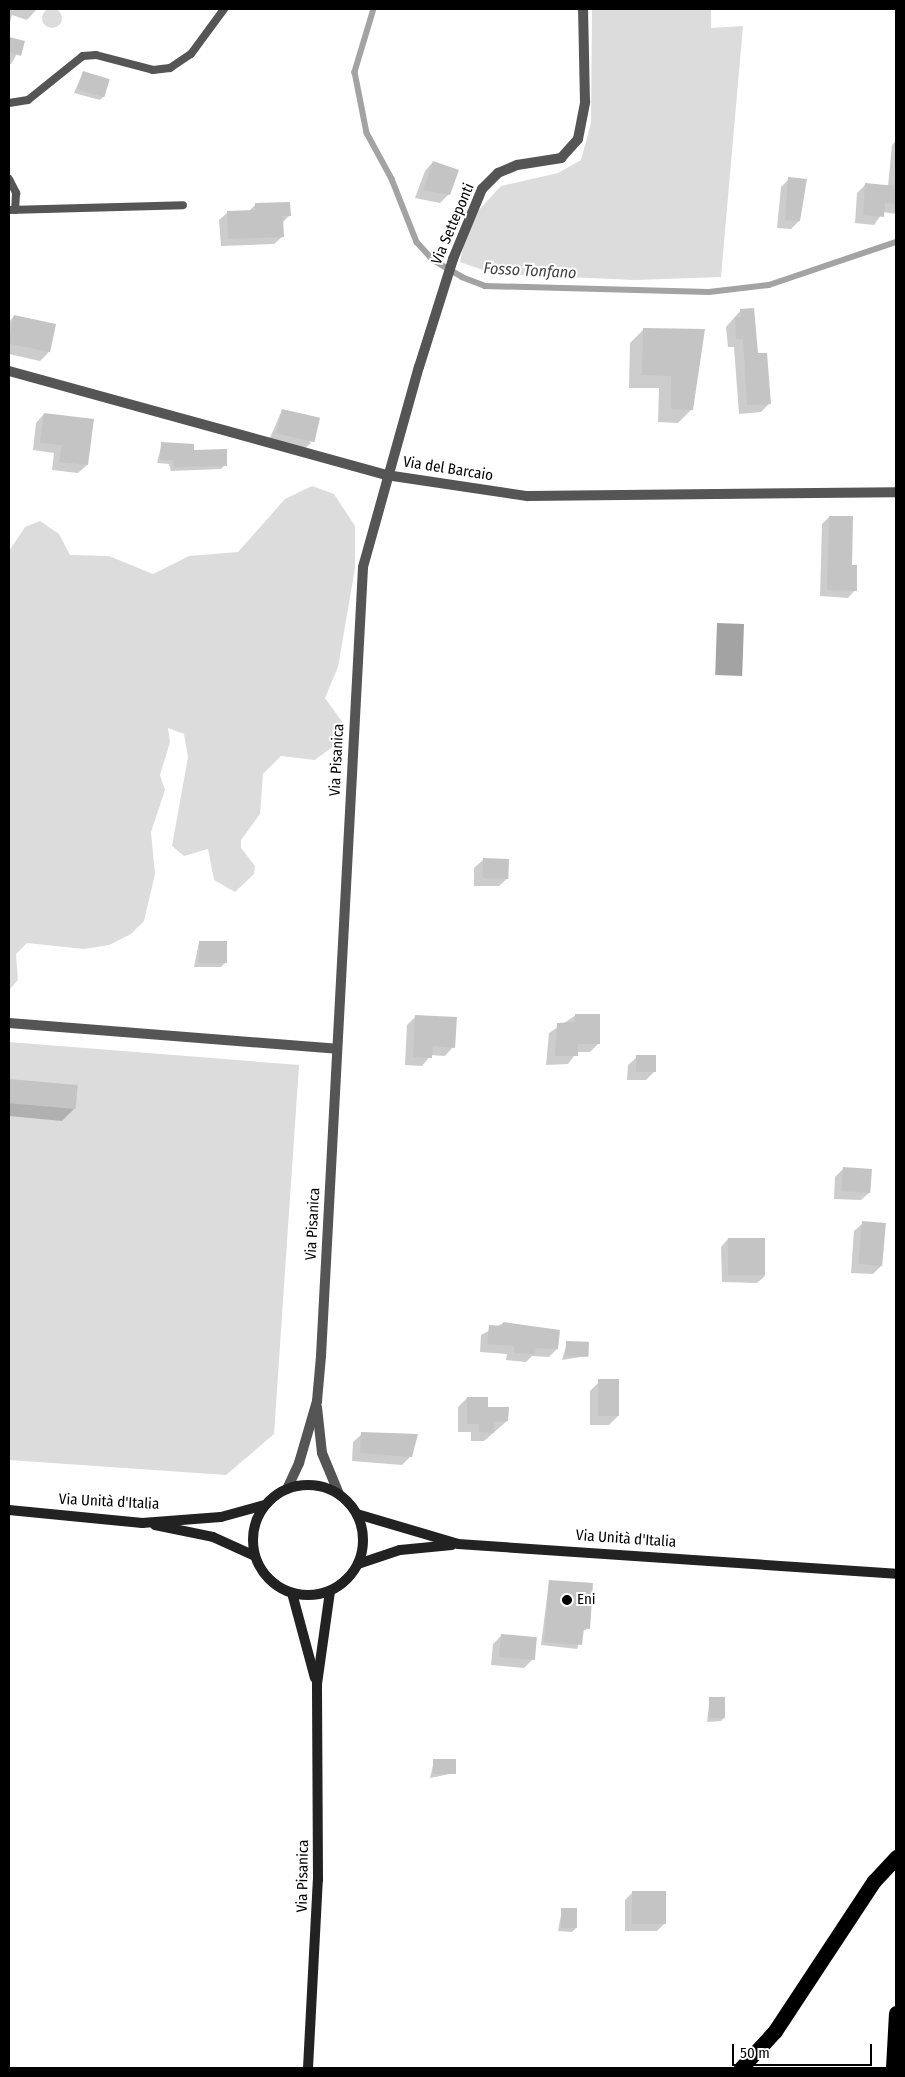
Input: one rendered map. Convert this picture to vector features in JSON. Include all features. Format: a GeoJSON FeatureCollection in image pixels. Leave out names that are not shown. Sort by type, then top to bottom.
{"type":"FeatureCollection","features":[{"type":"Feature","properties":{"kind":"highway"},"geometry":{"type":"LineString","coordinates":[[741,2068],[775,2031],[874,1881],[896,1857]]}},
{"type":"Feature","properties":{"kind":"highway"},"geometry":{"type":"LineString","coordinates":[[893,2068],[896,2013]]}},
{"type":"Feature","properties":{"kind":"main road"},"geometry":{"type":"LineString","coordinates":[[358,1564],[363,1544],[357,1514],[339,1494],[304,1484],[287,1489],[265,1505],[252,1534],[255,1556],[269,1580],[292,1593],[330,1591],[358,1564],[400,1550],[458,1544]]}},
{"type":"Feature","properties":{"kind":"main road","name":"Via Unità d'Italia"},"geometry":{"type":"LineString","coordinates":[[9,1510],[142,1523],[221,1516],[265,1505]]}},
{"type":"Feature","properties":{"kind":"main road","name":"Via Unità d'Italia"},"geometry":{"type":"LineString","coordinates":[[357,1514],[458,1544],[896,1574]]}},
{"type":"Feature","properties":{"kind":"main road"},"geometry":{"type":"LineString","coordinates":[[142,1523],[213,1537],[255,1556]]}},
{"type":"Feature","properties":{"kind":"main road","name":"Via Pisanica"},"geometry":{"type":"LineString","coordinates":[[308,2068],[318,1880],[317,1684],[330,1591]]}},
{"type":"Feature","properties":{"kind":"main road","name":"Via Pisanica"},"geometry":{"type":"LineString","coordinates":[[292,1593],[317,1684]]}},
{"type":"Feature","properties":{"kind":"street","name":"Via Setteponti"},"geometry":{"type":"LineString","coordinates":[[386,475],[453,259],[482,189],[498,173],[517,165],[561,158],[578,139],[585,102],[583,9]]}},
{"type":"Feature","properties":{"kind":"street","name":"Via del Barcaio"},"geometry":{"type":"LineString","coordinates":[[9,371],[386,475],[535,497],[896,492]]}},
{"type":"Feature","properties":{"kind":"street","name":"Via Pisanica"},"geometry":{"type":"LineString","coordinates":[[339,1494],[322,1453],[317,1401],[363,567],[386,475]]}},
{"type":"Feature","properties":{"kind":"street"},"geometry":{"type":"LineString","coordinates":[[9,1022],[337,1049]]}},
{"type":"Feature","properties":{"kind":"street","name":"Via Pisanica"},"geometry":{"type":"LineString","coordinates":[[287,1489],[299,1463],[317,1401]]}},
{"type":"Feature","properties":{"kind":"lane"},"geometry":{"type":"LineString","coordinates":[[9,103],[28,100],[83,56],[96,55],[153,70],[170,68],[191,54],[224,9]]}},
{"type":"Feature","properties":{"kind":"lane"},"geometry":{"type":"LineString","coordinates":[[9,179],[16,193],[12,210],[183,205]]}},
{"type":"Feature","properties":{"kind":"shaded area"},"geometry":{"type":"Polygon","coordinates":[[[52,8],[59,11],[62,18],[59,25],[52,28],[45,25],[42,18],[45,11],[52,8]]]}},
{"type":"Feature","properties":{"kind":"shaded area"},"geometry":{"type":"Polygon","coordinates":[[[592,9],[711,9],[711,28],[743,26],[721,277],[635,280],[494,274],[460,262],[465,238],[478,211],[501,186],[558,173],[581,160],[591,123],[592,9]]]}},
{"type":"Feature","properties":{"kind":"shaded area"},"geometry":{"type":"Polygon","coordinates":[[[312,486],[334,494],[355,526],[355,568],[338,667],[325,698],[343,723],[335,745],[315,760],[281,756],[263,774],[260,814],[241,840],[241,848],[255,866],[254,874],[235,892],[214,880],[208,849],[184,856],[172,846],[188,757],[184,734],[168,728],[170,742],[160,775],[165,790],[151,832],[155,874],[144,921],[131,934],[109,945],[84,949],[27,943],[16,954],[18,980],[9,990],[9,551],[25,527],[40,521],[59,534],[70,555],[109,556],[153,574],[189,556],[238,552],[285,499],[312,486]]]}},
{"type":"Feature","properties":{"kind":"shaded area"},"geometry":{"type":"Polygon","coordinates":[[[717,623],[744,624],[742,676],[715,675],[717,623]]]}},
{"type":"Feature","properties":{"kind":"shaded area"},"geometry":{"type":"Polygon","coordinates":[[[9,1042],[299,1065],[274,1434],[226,1475],[9,1460],[9,1042]]]}},
{"type":"Feature","properties":{"kind":"building"},"geometry":{"type":"Polygon","coordinates":[[[9,37],[25,41],[21,56],[9,52],[9,37]]]}},
{"type":"Feature","properties":{"kind":"building"},"geometry":{"type":"Polygon","coordinates":[[[83,71],[110,79],[104,97],[77,89],[83,71]]]}},
{"type":"Feature","properties":{"kind":"building"},"geometry":{"type":"Polygon","coordinates":[[[433,161],[459,170],[450,195],[423,190],[433,161]]]}},
{"type":"Feature","properties":{"kind":"building"},"geometry":{"type":"Polygon","coordinates":[[[788,177],[807,179],[800,221],[785,220],[788,177]]]}},
{"type":"Feature","properties":{"kind":"building"},"geometry":{"type":"Polygon","coordinates":[[[865,183],[896,186],[896,204],[885,203],[884,217],[863,215],[865,183]]]}},
{"type":"Feature","properties":{"kind":"building"},"geometry":{"type":"Polygon","coordinates":[[[290,202],[291,216],[283,216],[284,237],[228,239],[227,211],[255,210],[255,203],[290,202]]]}},
{"type":"Feature","properties":{"kind":"building"},"geometry":{"type":"Polygon","coordinates":[[[754,308],[758,353],[767,353],[771,404],[747,405],[743,339],[736,339],[735,317],[741,317],[740,309],[754,308]]]}},
{"type":"Feature","properties":{"kind":"building"},"geometry":{"type":"Polygon","coordinates":[[[14,315],[56,324],[50,352],[9,344],[14,315]]]}},
{"type":"Feature","properties":{"kind":"building"},"geometry":{"type":"Polygon","coordinates":[[[643,328],[705,329],[693,410],[671,409],[671,376],[642,375],[643,328]]]}},
{"type":"Feature","properties":{"kind":"building"},"geometry":{"type":"Polygon","coordinates":[[[282,409],[320,418],[314,442],[276,433],[282,409]]]}},
{"type":"Feature","properties":{"kind":"building"},"geometry":{"type":"Polygon","coordinates":[[[44,413],[94,419],[88,465],[59,462],[62,445],[40,443],[44,413]]]}},
{"type":"Feature","properties":{"kind":"building"},"geometry":{"type":"Polygon","coordinates":[[[161,442],[194,444],[194,450],[227,449],[227,466],[175,467],[173,460],[160,460],[161,442]]]}},
{"type":"Feature","properties":{"kind":"building"},"geometry":{"type":"Polygon","coordinates":[[[829,516],[853,516],[852,565],[857,565],[857,591],[827,590],[829,516]]]}},
{"type":"Feature","properties":{"kind":"building"},"geometry":{"type":"Polygon","coordinates":[[[483,858],[509,859],[508,879],[482,878],[483,858]]]}},
{"type":"Feature","properties":{"kind":"building"},"geometry":{"type":"Polygon","coordinates":[[[199,941],[227,941],[227,963],[199,963],[199,941]]]}},
{"type":"Feature","properties":{"kind":"building"},"geometry":{"type":"Polygon","coordinates":[[[575,1014],[600,1014],[600,1044],[578,1044],[578,1056],[555,1056],[557,1023],[575,1022],[575,1014]]]}},
{"type":"Feature","properties":{"kind":"building"},"geometry":{"type":"Polygon","coordinates":[[[415,1015],[457,1017],[455,1048],[433,1046],[432,1058],[413,1057],[415,1015]]]}},
{"type":"Feature","properties":{"kind":"building"},"geometry":{"type":"Polygon","coordinates":[[[636,1055],[656,1055],[656,1072],[636,1072],[636,1055]]]}},
{"type":"Feature","properties":{"kind":"building"},"geometry":{"type":"Polygon","coordinates":[[[9,1079],[78,1085],[76,1109],[9,1103],[9,1079]]]}},
{"type":"Feature","properties":{"kind":"building"},"geometry":{"type":"Polygon","coordinates":[[[843,1167],[872,1169],[870,1193],[841,1191],[843,1167]]]}},
{"type":"Feature","properties":{"kind":"building"},"geometry":{"type":"Polygon","coordinates":[[[862,1221],[886,1223],[882,1266],[858,1264],[862,1221]]]}},
{"type":"Feature","properties":{"kind":"building"},"geometry":{"type":"Polygon","coordinates":[[[728,1238],[765,1238],[765,1275],[728,1275],[728,1238]]]}},
{"type":"Feature","properties":{"kind":"building"},"geometry":{"type":"Polygon","coordinates":[[[503,1322],[560,1330],[558,1349],[536,1348],[535,1354],[514,1353],[514,1346],[487,1344],[489,1325],[503,1326],[503,1322]]]}},
{"type":"Feature","properties":{"kind":"building"},"geometry":{"type":"Polygon","coordinates":[[[566,1341],[589,1342],[588,1357],[565,1356],[566,1341]]]}},
{"type":"Feature","properties":{"kind":"building"},"geometry":{"type":"Polygon","coordinates":[[[598,1379],[619,1379],[619,1416],[598,1416],[598,1379]]]}},
{"type":"Feature","properties":{"kind":"building"},"geometry":{"type":"Polygon","coordinates":[[[467,1397],[488,1397],[488,1407],[509,1407],[508,1421],[494,1422],[494,1433],[479,1432],[479,1424],[467,1424],[467,1397]]]}},
{"type":"Feature","properties":{"kind":"building"},"geometry":{"type":"Polygon","coordinates":[[[361,1432],[418,1434],[412,1457],[360,1453],[361,1432]]]}},
{"type":"Feature","properties":{"kind":"building"},"geometry":{"type":"Polygon","coordinates":[[[549,1580],[593,1583],[590,1629],[584,1628],[582,1645],[544,1642],[549,1580]]]}},
{"type":"Feature","properties":{"kind":"building"},"geometry":{"type":"Polygon","coordinates":[[[501,1634],[537,1637],[535,1660],[499,1657],[501,1634]]]}},
{"type":"Feature","properties":{"kind":"building"},"geometry":{"type":"Polygon","coordinates":[[[709,1697],[725,1697],[725,1718],[709,1718],[709,1697]]]}},
{"type":"Feature","properties":{"kind":"building"},"geometry":{"type":"Polygon","coordinates":[[[433,1759],[456,1759],[456,1774],[433,1774],[433,1759]]]}},
{"type":"Feature","properties":{"kind":"building"},"geometry":{"type":"Polygon","coordinates":[[[632,1891],[666,1891],[666,1924],[632,1924],[632,1891]]]}},
{"type":"Feature","properties":{"kind":"building"},"geometry":{"type":"Polygon","coordinates":[[[561,1908],[577,1908],[577,1928],[561,1928],[561,1908]]]}},
{"type":"Feature","properties":{"kind":"waterway","name":"Fosso Tonfano"},"geometry":{"type":"LineString","coordinates":[[374,9],[355,72],[367,133],[392,179],[417,242],[433,260],[462,277],[485,286],[709,292],[769,285],[896,242]]}},
{"type":"Feature","properties":{"kind":"place","name":"Eni"},"geometry":{"type":"Point","coordinates":[567,1600]}}]}
